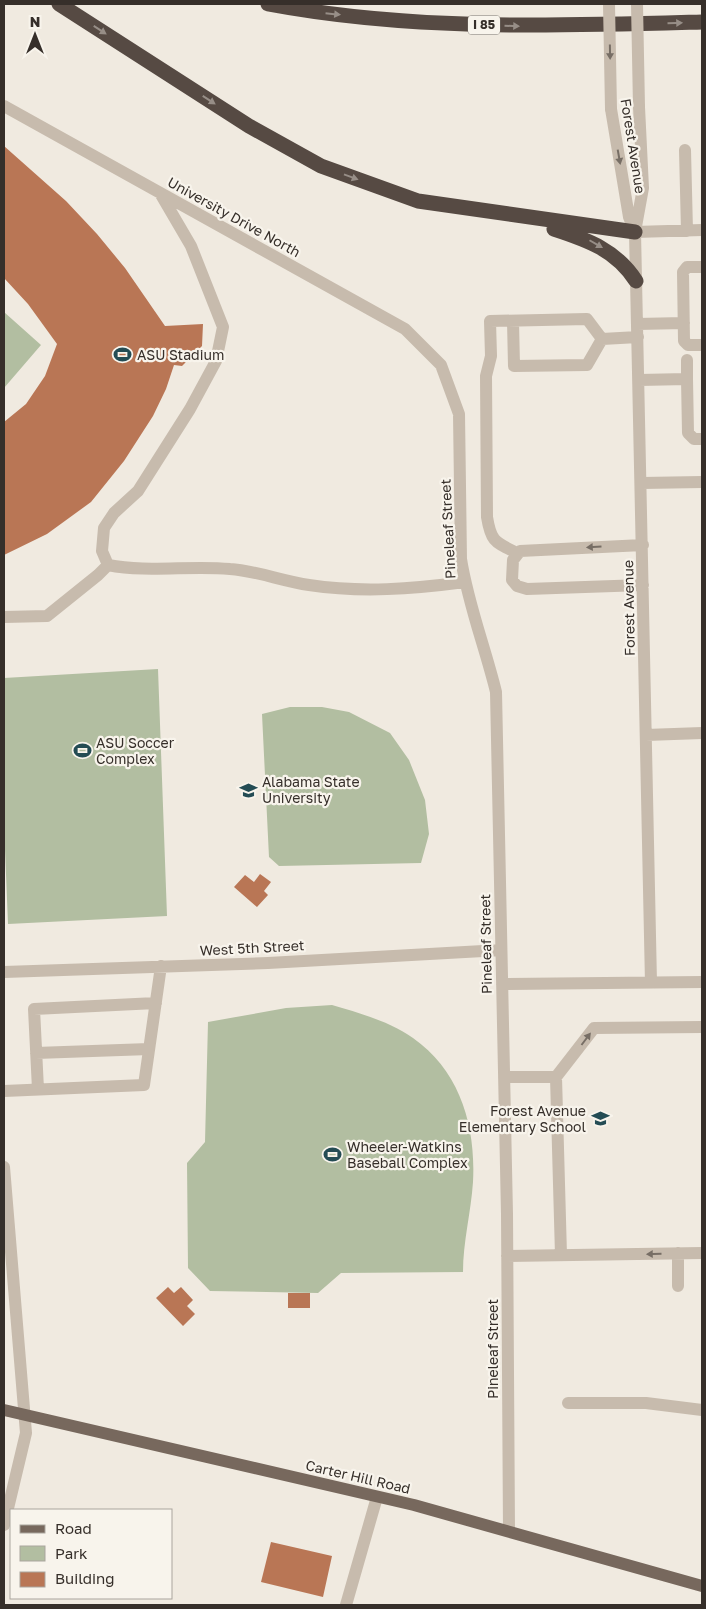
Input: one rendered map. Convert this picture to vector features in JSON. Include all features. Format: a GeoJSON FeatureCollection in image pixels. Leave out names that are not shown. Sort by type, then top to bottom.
{"type":"FeatureCollection","features":[{"type":"Feature","properties":{"kind":"highway"},"geometry":{"type":"LineString","coordinates":[[59,4],[249,126],[321,166],[418,201],[635,232]]}},
{"type":"Feature","properties":{"kind":"highway","name":"I 85"},"geometry":{"type":"LineString","coordinates":[[268,4],[303,11],[436,24],[522,27],[702,22]]}},
{"type":"Feature","properties":{"kind":"highway"},"geometry":{"type":"LineString","coordinates":[[517,216],[590,240],[613,254],[636,281]]}},
{"type":"Feature","properties":{"kind":"main road","name":"Carter Hill Road"},"geometry":{"type":"LineString","coordinates":[[4,1410],[377,1497],[509,1530],[702,1586]]}},
{"type":"Feature","properties":{"kind":"street","name":"Forest Avenue"},"geometry":{"type":"LineString","coordinates":[[609,4],[611,109],[629,216],[635,232]]}},
{"type":"Feature","properties":{"kind":"street","name":"Forest Avenue"},"geometry":{"type":"LineString","coordinates":[[637,4],[643,188],[635,232],[652,982]]}},
{"type":"Feature","properties":{"kind":"street","name":"University Drive North"},"geometry":{"type":"LineString","coordinates":[[4,106],[405,329],[441,366]]}},
{"type":"Feature","properties":{"kind":"street"},"geometry":{"type":"LineString","coordinates":[[685,150],[687,231]]}},
{"type":"Feature","properties":{"kind":"street"},"geometry":{"type":"LineString","coordinates":[[108,564],[102,551],[104,528],[114,513],[138,492],[190,409],[216,361],[223,327],[191,246],[160,193]]}},
{"type":"Feature","properties":{"kind":"street"},"geometry":{"type":"LineString","coordinates":[[635,232],[702,230]]}},
{"type":"Feature","properties":{"kind":"street"},"geometry":{"type":"LineString","coordinates":[[702,267],[687,267],[683,272],[684,341],[688,345],[702,345]]}},
{"type":"Feature","properties":{"kind":"street"},"geometry":{"type":"LineString","coordinates":[[517,553],[495,542],[490,536],[488,517],[486,376],[491,356],[490,321],[587,319],[602,339]]}},
{"type":"Feature","properties":{"kind":"street"},"geometry":{"type":"LineString","coordinates":[[513,321],[514,366],[587,365],[602,339]]}},
{"type":"Feature","properties":{"kind":"street"},"geometry":{"type":"LineString","coordinates":[[637,324],[684,323]]}},
{"type":"Feature","properties":{"kind":"street"},"geometry":{"type":"LineString","coordinates":[[602,339],[638,337]]}},
{"type":"Feature","properties":{"kind":"street"},"geometry":{"type":"LineString","coordinates":[[687,360],[688,433],[694,439],[702,439]]}},
{"type":"Feature","properties":{"kind":"street","name":"Pineleaf Street"},"geometry":{"type":"LineString","coordinates":[[441,366],[458,414],[461,559],[465,582],[486,650],[496,692],[507,1256],[509,1530]]}},
{"type":"Feature","properties":{"kind":"street"},"geometry":{"type":"LineString","coordinates":[[639,380],[687,379]]}},
{"type":"Feature","properties":{"kind":"street"},"geometry":{"type":"LineString","coordinates":[[642,483],[702,482]]}},
{"type":"Feature","properties":{"kind":"street"},"geometry":{"type":"LineString","coordinates":[[643,545],[520,550],[513,560],[512,580],[517,586],[527,590],[644,585]]}},
{"type":"Feature","properties":{"kind":"street"},"geometry":{"type":"LineString","coordinates":[[108,564],[127,569],[232,569],[307,585],[355,591],[410,590],[465,582]]}},
{"type":"Feature","properties":{"kind":"street"},"geometry":{"type":"LineString","coordinates":[[4,617],[47,616],[98,576],[108,564]]}},
{"type":"Feature","properties":{"kind":"street"},"geometry":{"type":"LineString","coordinates":[[646,735],[702,733]]}},
{"type":"Feature","properties":{"kind":"street","name":"West 5th Street"},"geometry":{"type":"LineString","coordinates":[[4,972],[501,950]]}},
{"type":"Feature","properties":{"kind":"street"},"geometry":{"type":"LineString","coordinates":[[4,1091],[144,1085],[162,966]]}},
{"type":"Feature","properties":{"kind":"street"},"geometry":{"type":"LineString","coordinates":[[502,984],[702,982]]}},
{"type":"Feature","properties":{"kind":"street"},"geometry":{"type":"LineString","coordinates":[[38,1090],[34,1009],[156,1003]]}},
{"type":"Feature","properties":{"kind":"street"},"geometry":{"type":"LineString","coordinates":[[561,1255],[556,1078],[594,1028],[702,1027]]}},
{"type":"Feature","properties":{"kind":"street"},"geometry":{"type":"LineString","coordinates":[[36,1053],[149,1049]]}},
{"type":"Feature","properties":{"kind":"street"},"geometry":{"type":"LineString","coordinates":[[504,1077],[556,1078]]}},
{"type":"Feature","properties":{"kind":"street"},"geometry":{"type":"LineString","coordinates":[[4,1166],[26,1433],[4,1524]]}},
{"type":"Feature","properties":{"kind":"street"},"geometry":{"type":"LineString","coordinates":[[678,1253],[678,1286]]}},
{"type":"Feature","properties":{"kind":"street"},"geometry":{"type":"LineString","coordinates":[[507,1256],[702,1253]]}},
{"type":"Feature","properties":{"kind":"street"},"geometry":{"type":"LineString","coordinates":[[568,1403],[646,1403],[702,1410]]}},
{"type":"Feature","properties":{"kind":"street"},"geometry":{"type":"LineString","coordinates":[[346,1605],[377,1497]]}},
{"type":"Feature","properties":{"kind":"green space"},"geometry":{"type":"Polygon","coordinates":[[[4,312],[41,345],[4,388],[4,312]]]}},
{"type":"Feature","properties":{"kind":"green space","name":"ASU Soccer Complex"},"geometry":{"type":"Polygon","coordinates":[[[158,669],[167,916],[8,924],[4,825],[4,678],[158,669]]]}},
{"type":"Feature","properties":{"kind":"green space"},"geometry":{"type":"Polygon","coordinates":[[[290,707],[322,707],[349,712],[390,733],[409,760],[425,800],[429,834],[421,863],[279,866],[269,857],[262,714],[290,707]]]}},
{"type":"Feature","properties":{"kind":"green space","name":"Wheeler-Watkins Baseball Complex"},"geometry":{"type":"Polygon","coordinates":[[[332,1005],[384,1022],[413,1038],[429,1051],[443,1067],[462,1101],[472,1141],[473,1161],[473,1182],[463,1272],[341,1273],[318,1293],[210,1291],[188,1268],[187,1163],[205,1142],[208,1022],[286,1008],[332,1005]]]}},
{"type":"Feature","properties":{"kind":"building","name":"ASU Stadium"},"geometry":{"type":"Polygon","coordinates":[[[4,146],[66,201],[97,234],[125,268],[165,326],[203,324],[202,346],[182,366],[174,365],[166,389],[153,416],[124,461],[91,502],[47,534],[4,555],[4,422],[26,404],[45,376],[57,344],[28,304],[4,278],[4,146]]]}},
{"type":"Feature","properties":{"kind":"building"},"geometry":{"type":"Polygon","coordinates":[[[260,874],[271,882],[264,891],[268,895],[257,907],[234,887],[245,875],[254,882],[260,874]]]}},
{"type":"Feature","properties":{"kind":"building"},"geometry":{"type":"Polygon","coordinates":[[[168,1287],[174,1293],[181,1287],[193,1300],[187,1306],[195,1314],[183,1326],[156,1298],[168,1287]]]}},
{"type":"Feature","properties":{"kind":"building"},"geometry":{"type":"Polygon","coordinates":[[[288,1293],[310,1293],[310,1308],[288,1308],[288,1293]]]}},
{"type":"Feature","properties":{"kind":"building"},"geometry":{"type":"Polygon","coordinates":[[[271,1542],[332,1556],[323,1597],[261,1582],[271,1542]]]}},
{"type":"Feature","properties":{"kind":"place","name":"ASU Stadium"},"geometry":{"type":"Point","coordinates":[123,355]}},
{"type":"Feature","properties":{"kind":"place","name":"ASU Soccer Complex"},"geometry":{"type":"Point","coordinates":[82,751]}},
{"type":"Feature","properties":{"kind":"place","name":"Alabama State University"},"geometry":{"type":"Point","coordinates":[248,790]}},
{"type":"Feature","properties":{"kind":"place","name":"Forest Avenue Elementary School"},"geometry":{"type":"Point","coordinates":[600,1119]}},
{"type":"Feature","properties":{"kind":"place","name":"Wheeler-Watkins Baseball Complex"},"geometry":{"type":"Point","coordinates":[333,1155]}}]}
